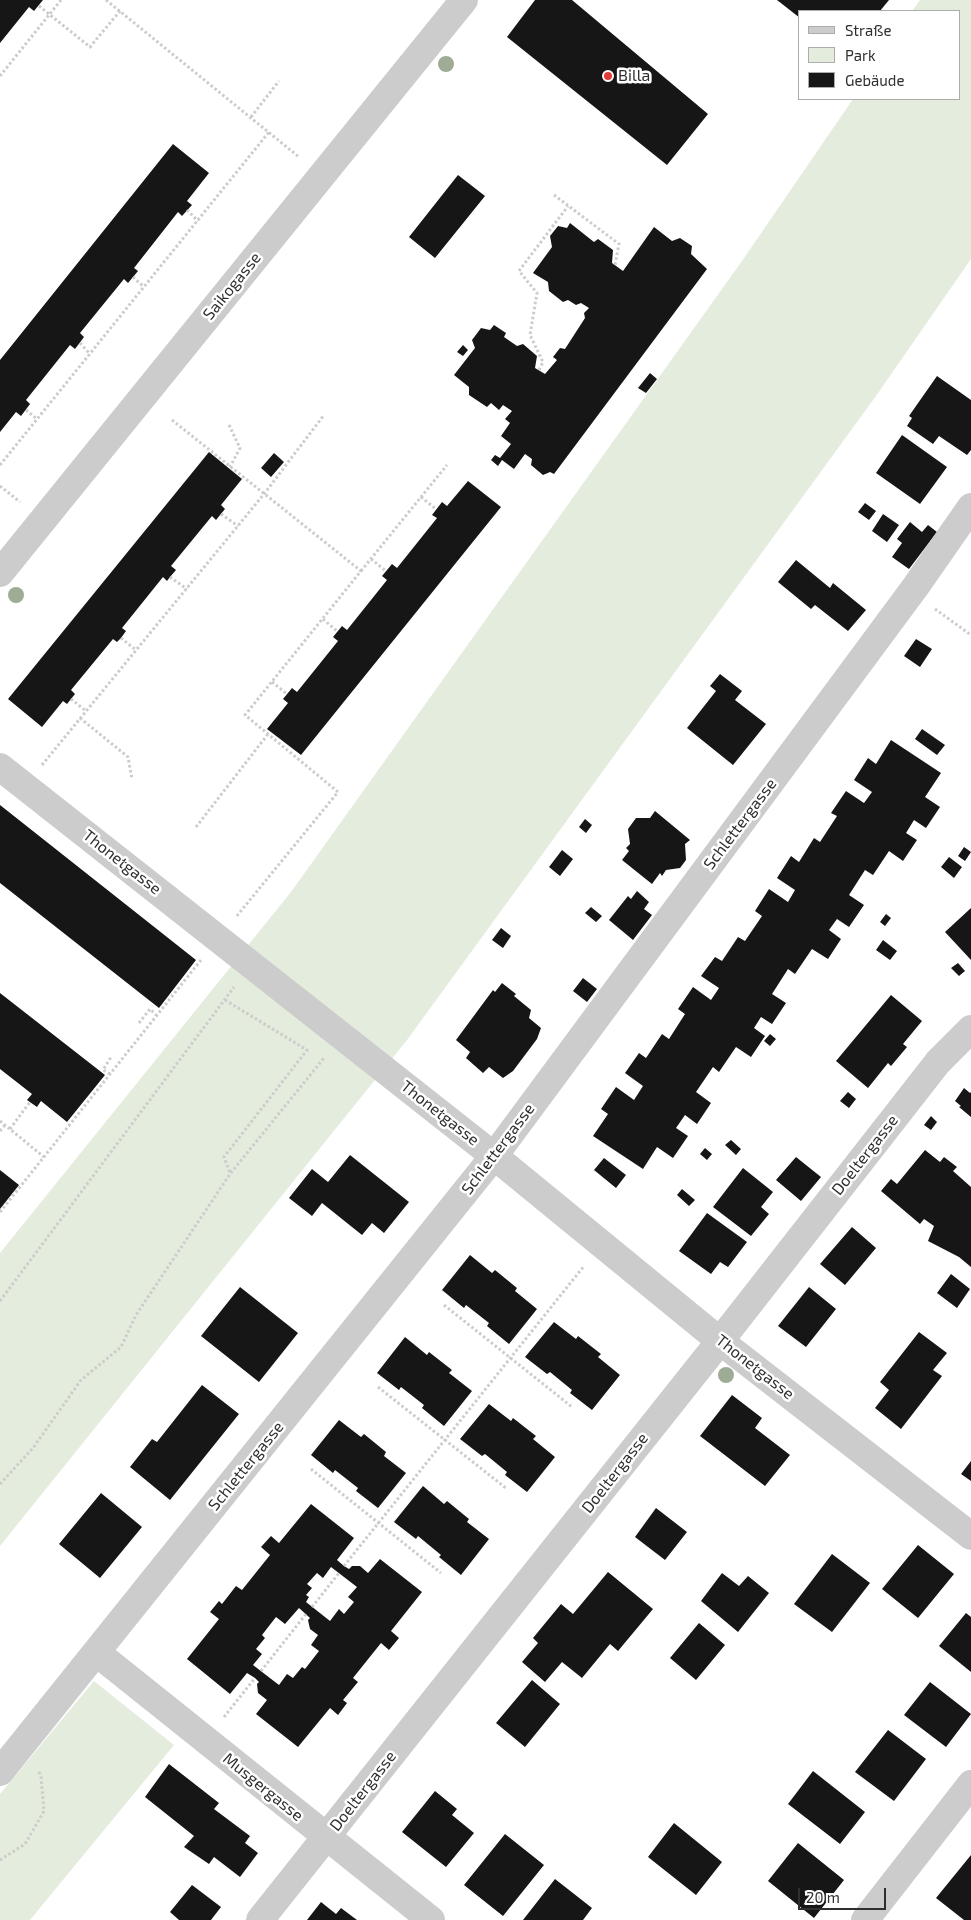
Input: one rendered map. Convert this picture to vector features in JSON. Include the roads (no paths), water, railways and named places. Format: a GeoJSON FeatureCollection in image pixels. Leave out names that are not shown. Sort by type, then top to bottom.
{"type":"FeatureCollection","features":[{"type":"Feature","properties":{"kind":"street","name":"Saikogasse"},"geometry":{"type":"LineString","coordinates":[[0,573],[464,0]]}},
{"type":"Feature","properties":{"kind":"street","name":"Schlettergasse"},"geometry":{"type":"LineString","coordinates":[[0,1772],[494,1156],[912,592],[971,507]]}},
{"type":"Feature","properties":{"kind":"street","name":"Thonetgasse"},"geometry":{"type":"LineString","coordinates":[[0,768],[494,1156],[720,1341],[971,1536]]}},
{"type":"Feature","properties":{"kind":"street","name":"Doeltergasse"},"geometry":{"type":"LineString","coordinates":[[260,1920],[720,1341],[938,1062],[971,1029]]}},
{"type":"Feature","properties":{"kind":"street","name":"Musgergasse"},"geometry":{"type":"LineString","coordinates":[[97,1653],[326,1838],[431,1920]]}},
{"type":"Feature","properties":{"kind":"street"},"geometry":{"type":"LineString","coordinates":[[865,1920],[971,1784]]}},
{"type":"Feature","properties":{"kind":"place","name":"Billa"},"geometry":{"type":"Point","coordinates":[608,76]}}]}
